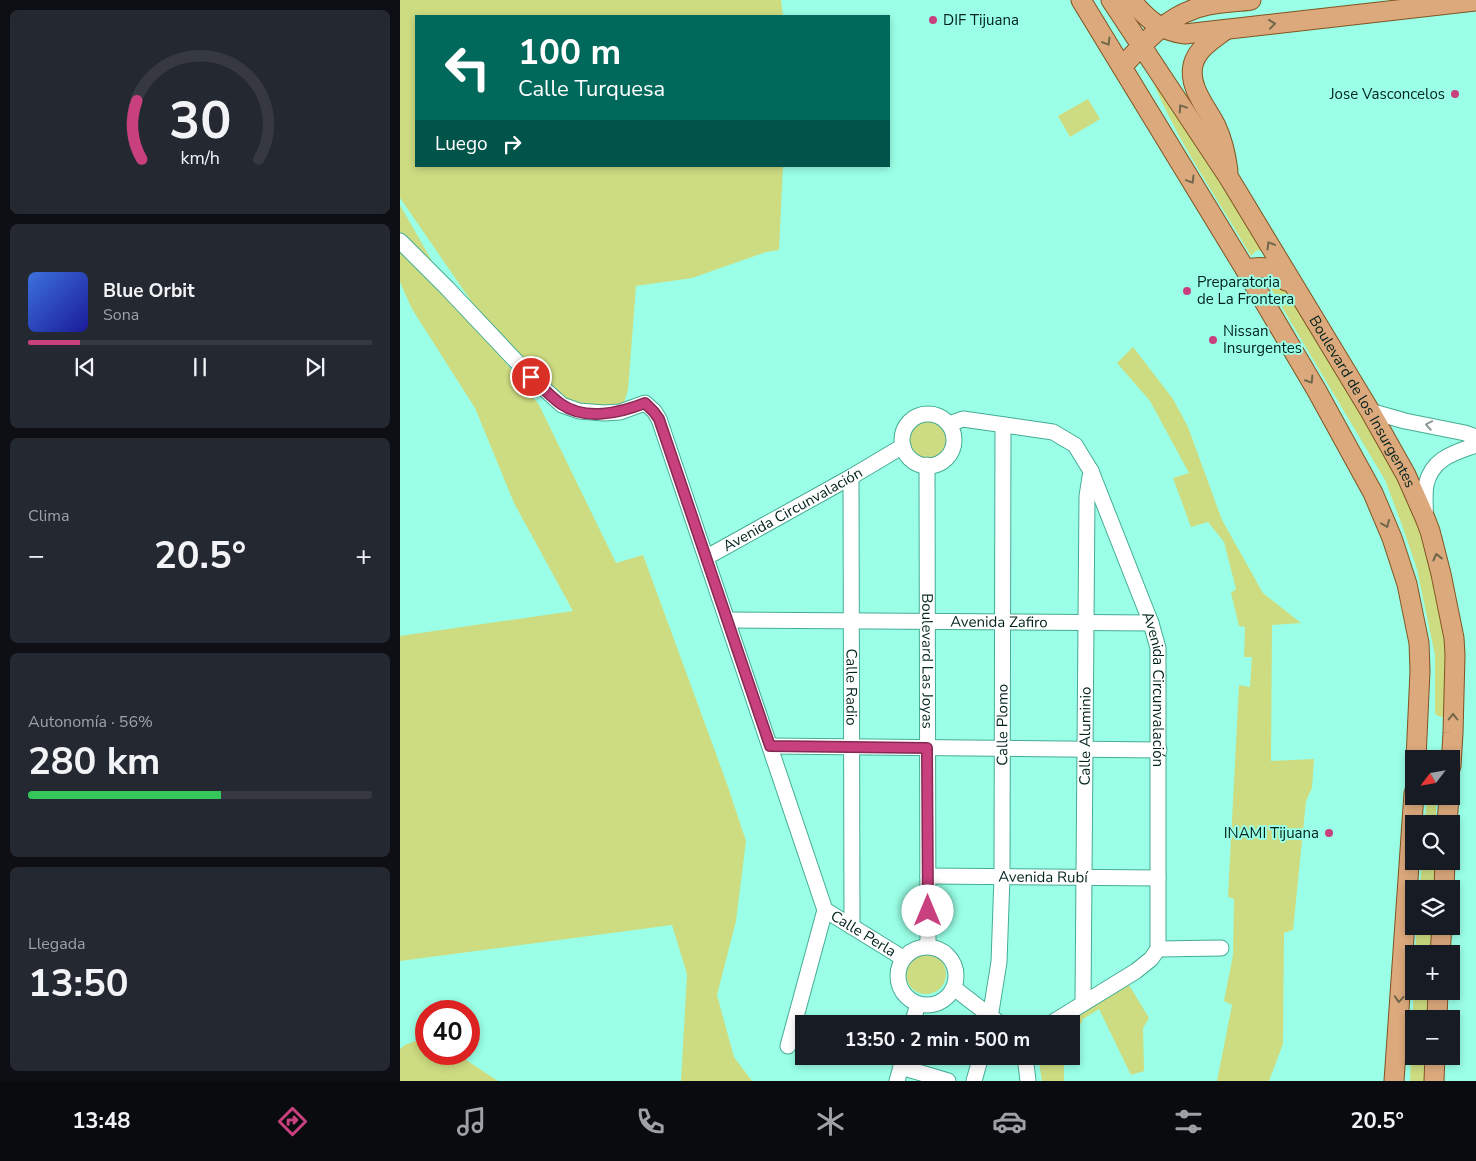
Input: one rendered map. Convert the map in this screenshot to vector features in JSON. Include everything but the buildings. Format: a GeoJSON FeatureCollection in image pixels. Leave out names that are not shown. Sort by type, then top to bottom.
{"type":"FeatureCollection","features":[{"type":"Feature","properties":{"kind":"main road"},"geometry":{"type":"LineString","coordinates":[[1081,0],[1245,269],[1317,391],[1373,492],[1392,538],[1407,584],[1419,643],[1420,670],[1416,750]]}},
{"type":"Feature","properties":{"kind":"main road","name":"Boulevard de los Insurgentes"},"geometry":{"type":"LineString","coordinates":[[1111,0],[1229,178],[1370,411],[1406,475],[1430,531],[1454,638],[1452,750]]}},
{"type":"Feature","properties":{"kind":"main road"},"geometry":{"type":"LineString","coordinates":[[1131,0],[1142,13],[1161,28],[1172,33],[1185,34],[1476,1]]}},
{"type":"Feature","properties":{"kind":"main road"},"geometry":{"type":"LineString","coordinates":[[1186,0],[1208,5]]}},
{"type":"Feature","properties":{"kind":"main road"},"geometry":{"type":"LineString","coordinates":[[1122,68],[1141,45],[1181,14],[1208,5],[1251,0]]}},
{"type":"Feature","properties":{"kind":"main road"},"geometry":{"type":"LineString","coordinates":[[1440,5],[1476,11]]}},
{"type":"Feature","properties":{"kind":"main road"},"geometry":{"type":"LineString","coordinates":[[1224,30],[1206,43],[1199,52],[1193,66],[1194,82],[1198,96],[1216,127],[1226,152],[1229,178]]}},
{"type":"Feature","properties":{"kind":"main road"},"geometry":{"type":"LineString","coordinates":[[1245,269],[1268,267],[1280,274],[1311,314]]}},
{"type":"Feature","properties":{"kind":"main road"},"geometry":{"type":"LineString","coordinates":[[1394,1081],[1413,805]]}},
{"type":"Feature","properties":{"kind":"main road"},"geometry":{"type":"LineString","coordinates":[[1434,1081],[1435,1065]]}},
{"type":"Feature","properties":{"kind":"street"},"geometry":{"type":"LineString","coordinates":[[400,241],[531,377],[562,405],[579,411],[604,413],[620,412],[645,403],[659,419],[825,910],[788,1046]]}},
{"type":"Feature","properties":{"kind":"street"},"geometry":{"type":"LineString","coordinates":[[1370,411],[1405,421],[1465,432],[1476,437]]}},
{"type":"Feature","properties":{"kind":"street"},"geometry":{"type":"LineString","coordinates":[[920,415],[936,415],[949,424],[953,431],[954,440],[949,456],[935,465],[927,466],[912,460],[903,446],[904,431],[913,419],[920,415]]}},
{"type":"Feature","properties":{"kind":"street","name":"Avenida Circunvalación"},"geometry":{"type":"LineString","coordinates":[[949,424],[963,420],[1052,432],[1068,440],[1081,451],[1091,471],[1151,623],[1158,648],[1158,949]]}},
{"type":"Feature","properties":{"kind":"street","name":"Calle Plomo"},"geometry":{"type":"LineString","coordinates":[[994,1015],[1002,877],[1003,425]]}},
{"type":"Feature","properties":{"kind":"street","name":"Avenida Circunvalación"},"geometry":{"type":"LineString","coordinates":[[707,557],[903,446]]}},
{"type":"Feature","properties":{"kind":"street"},"geometry":{"type":"LineString","coordinates":[[1425,518],[1426,485],[1432,470],[1440,460],[1476,446]]}},
{"type":"Feature","properties":{"kind":"street","name":"Boulevard Las Joyas"},"geometry":{"type":"LineString","coordinates":[[927,466],[928,946]]}},
{"type":"Feature","properties":{"kind":"street","name":"Calle Aluminio"},"geometry":{"type":"LineString","coordinates":[[1083,1002],[1086,496],[1091,471]]}},
{"type":"Feature","properties":{"kind":"street","name":"Calle Radio"},"geometry":{"type":"LineString","coordinates":[[851,477],[852,927]]}},
{"type":"Feature","properties":{"kind":"street","name":"Avenida Zafiro"},"geometry":{"type":"LineString","coordinates":[[727,620],[1151,623]]}},
{"type":"Feature","properties":{"kind":"street"},"geometry":{"type":"LineString","coordinates":[[770,746],[1159,750]]}},
{"type":"Feature","properties":{"kind":"street","name":"Avenida Rubí"},"geometry":{"type":"LineString","coordinates":[[928,876],[1158,878]]}},
{"type":"Feature","properties":{"kind":"street","name":"Calle Perla"},"geometry":{"type":"LineString","coordinates":[[825,910],[902,958]]}},
{"type":"Feature","properties":{"kind":"street"},"geometry":{"type":"LineString","coordinates":[[928,946],[937,948],[952,960],[956,978],[954,988],[947,997],[939,1003],[928,1005],[918,1004],[906,997],[899,986],[897,972],[902,958],[913,950],[928,946]]}},
{"type":"Feature","properties":{"kind":"street"},"geometry":{"type":"LineString","coordinates":[[1064,1015],[1136,971],[1151,959],[1158,949],[1221,948]]}},
{"type":"Feature","properties":{"kind":"street"},"geometry":{"type":"LineString","coordinates":[[954,988],[986,1015]]}},
{"type":"Feature","properties":{"kind":"street"},"geometry":{"type":"LineString","coordinates":[[915,1015],[918,1004]]}},
{"type":"Feature","properties":{"kind":"street"},"geometry":{"type":"LineString","coordinates":[[974,1081],[978,1065]]}},
{"type":"Feature","properties":{"kind":"street"},"geometry":{"type":"LineString","coordinates":[[1026,1065],[1028,1081]]}},
{"type":"Feature","properties":{"kind":"street"},"geometry":{"type":"LineString","coordinates":[[900,1068],[948,1081]]}},
{"type":"Feature","properties":{"kind":"green space"},"geometry":{"type":"Polygon","coordinates":[[[400,0],[781,0],[783,15],[415,15],[415,167],[783,167],[779,250],[766,252],[692,278],[636,286],[628,390],[622,409],[562,404],[505,350],[400,198],[400,0]]]}},
{"type":"Feature","properties":{"kind":"green space"},"geometry":{"type":"Polygon","coordinates":[[[1152,79],[1264,250],[1256,251],[1251,256],[1185,147],[1152,79]]]}},
{"type":"Feature","properties":{"kind":"green space"},"geometry":{"type":"Polygon","coordinates":[[[1088,99],[1100,119],[1070,137],[1058,116],[1088,99]]]}},
{"type":"Feature","properties":{"kind":"green space"},"geometry":{"type":"Polygon","coordinates":[[[400,205],[448,289],[539,405],[616,563],[643,555],[726,781],[746,841],[736,921],[717,995],[734,1057],[752,1081],[681,1081],[687,974],[672,925],[400,961],[400,636],[573,611],[514,503],[475,408],[412,309],[400,282],[400,205]]]}},
{"type":"Feature","properties":{"kind":"green space"},"geometry":{"type":"Polygon","coordinates":[[[1275,274],[1296,304],[1315,340],[1333,365],[1396,468],[1421,527],[1446,638],[1445,715],[1442,717],[1436,715],[1435,712],[1435,655],[1417,569],[1402,525],[1385,480],[1267,282],[1268,276],[1275,274]]]}},
{"type":"Feature","properties":{"kind":"green space"},"geometry":{"type":"Polygon","coordinates":[[[1133,347],[1173,399],[1188,427],[1222,520],[1263,593],[1301,623],[1272,625],[1271,761],[1314,759],[1312,788],[1306,801],[1293,930],[1284,933],[1283,1044],[1269,1081],[1217,1081],[1232,1005],[1224,1001],[1233,955],[1234,899],[1228,897],[1239,685],[1250,687],[1252,657],[1244,657],[1245,627],[1239,626],[1231,593],[1236,589],[1224,542],[1208,522],[1191,527],[1173,478],[1189,473],[1150,401],[1117,363],[1133,347]]]}},
{"type":"Feature","properties":{"kind":"green space"},"geometry":{"type":"Polygon","coordinates":[[[932,419],[939,422],[945,428],[948,439],[947,447],[939,456],[932,459],[924,459],[917,456],[909,447],[908,435],[911,428],[920,420],[932,419]]]}},
{"type":"Feature","properties":{"kind":"green space"},"geometry":{"type":"Polygon","coordinates":[[[1426,805],[1436,805],[1436,815],[1426,815],[1426,805]]]}},
{"type":"Feature","properties":{"kind":"green space"},"geometry":{"type":"Polygon","coordinates":[[[1421,870],[1436,870],[1436,880],[1421,880],[1421,870]]]}},
{"type":"Feature","properties":{"kind":"green space"},"geometry":{"type":"Polygon","coordinates":[[[1416,935],[1432,935],[1432,945],[1416,945],[1416,935]]]}},
{"type":"Feature","properties":{"kind":"green space"},"geometry":{"type":"Polygon","coordinates":[[[930,954],[937,957],[943,963],[946,974],[945,982],[937,991],[930,994],[922,994],[915,991],[907,982],[906,970],[909,963],[918,955],[930,954]]]}},
{"type":"Feature","properties":{"kind":"green space"},"geometry":{"type":"Polygon","coordinates":[[[1129,985],[1149,1018],[1143,1028],[1144,1071],[1131,1075],[1099,1009],[1083,1019],[1080,1026],[1079,1015],[1129,985]]]}},
{"type":"Feature","properties":{"kind":"green space"},"geometry":{"type":"Polygon","coordinates":[[[1413,1000],[1430,1000],[1429,1010],[1413,1010],[1413,1000]]]}},
{"type":"Feature","properties":{"kind":"green space"},"geometry":{"type":"Polygon","coordinates":[[[415,1041],[415,1065],[474,1065],[498,1081],[400,1081],[400,1049],[415,1041]]]}},
{"type":"Feature","properties":{"kind":"green space"},"geometry":{"type":"Polygon","coordinates":[[[1039,1065],[1064,1065],[1064,1081],[1042,1081],[1039,1065]]]}},
{"type":"Feature","properties":{"kind":"green space"},"geometry":{"type":"Polygon","coordinates":[[[1411,1065],[1426,1065],[1425,1081],[1410,1081],[1411,1065]]]}},
{"type":"Feature","properties":{"kind":"place","name":"DIF Tijuana"},"geometry":{"type":"Point","coordinates":[933,20]}},
{"type":"Feature","properties":{"kind":"place","name":"Jose Vasconcelos"},"geometry":{"type":"Point","coordinates":[1455,94]}},
{"type":"Feature","properties":{"kind":"place","name":"Preparatoria de La Frontera"},"geometry":{"type":"Point","coordinates":[1187,291]}},
{"type":"Feature","properties":{"kind":"place","name":"Nissan Insurgentes"},"geometry":{"type":"Point","coordinates":[1213,340]}},
{"type":"Feature","properties":{"kind":"place","name":"INAMI Tijuana"},"geometry":{"type":"Point","coordinates":[1329,833]}},
{"type":"Feature","properties":{"kind":"route"},"geometry":{"type":"LineString","coordinates":[[531,377],[562,405],[579,411],[592,413],[620,412],[645,403],[659,419],[770,746],[927,748],[928,911]]}}]}
